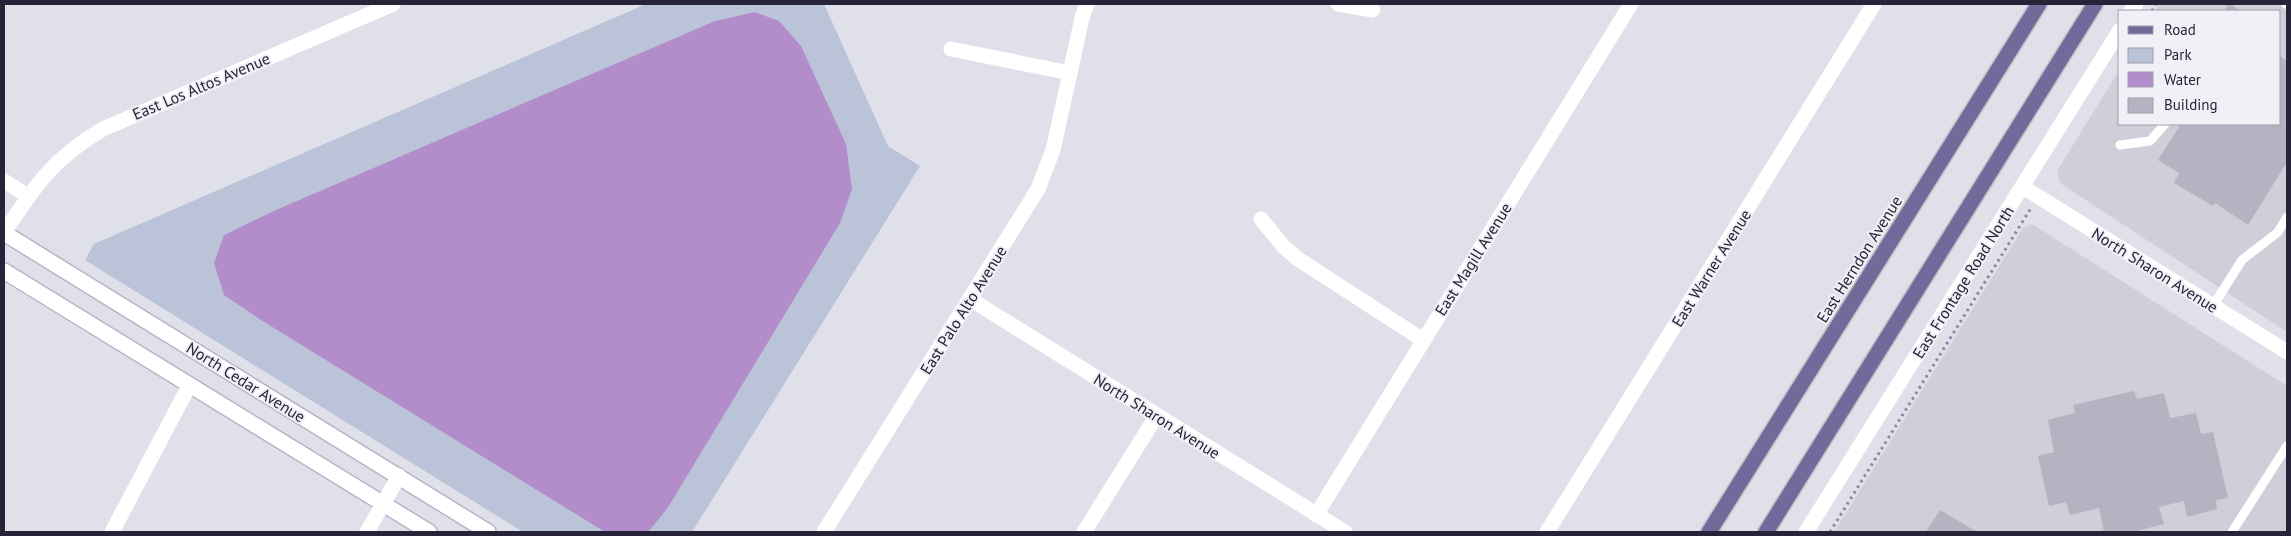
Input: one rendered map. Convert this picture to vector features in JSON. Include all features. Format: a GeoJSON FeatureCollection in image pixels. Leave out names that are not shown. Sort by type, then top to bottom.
{"type":"FeatureCollection","features":[{"type":"Feature","properties":{"kind":"main road","name":"East Herndon Avenue"},"geometry":{"type":"LineString","coordinates":[[1709,532],[2039,4]]}},
{"type":"Feature","properties":{"kind":"main road"},"geometry":{"type":"LineString","coordinates":[[1766,532],[2095,4]]}},
{"type":"Feature","properties":{"kind":"street","name":"East Los Altos Avenue"},"geometry":{"type":"LineString","coordinates":[[4,233],[44,175],[79,142],[103,129],[393,4]]}},
{"type":"Feature","properties":{"kind":"street","name":"East Palo Alto Avenue"},"geometry":{"type":"LineString","coordinates":[[824,532],[1038,188],[1046,171],[1082,18],[1087,4]]}},
{"type":"Feature","properties":{"kind":"street"},"geometry":{"type":"LineString","coordinates":[[1338,4],[1373,10]]}},
{"type":"Feature","properties":{"kind":"street","name":"East Magill Avenue"},"geometry":{"type":"LineString","coordinates":[[1316,515],[1631,4]]}},
{"type":"Feature","properties":{"kind":"street","name":"East Warner Avenue"},"geometry":{"type":"LineString","coordinates":[[1547,532],[1874,4]]}},
{"type":"Feature","properties":{"kind":"street","name":"East Frontage Road North"},"geometry":{"type":"LineString","coordinates":[[1806,532],[2118,33]]}},
{"type":"Feature","properties":{"kind":"street"},"geometry":{"type":"LineString","coordinates":[[951,49],[1070,73]]}},
{"type":"Feature","properties":{"kind":"street"},"geometry":{"type":"LineString","coordinates":[[4,182],[28,196]]}},
{"type":"Feature","properties":{"kind":"street","name":"North Sharon Avenue"},"geometry":{"type":"LineString","coordinates":[[2022,187],[2287,352]]}},
{"type":"Feature","properties":{"kind":"street"},"geometry":{"type":"LineString","coordinates":[[1261,219],[1283,246],[1298,259],[1423,340]]}},
{"type":"Feature","properties":{"kind":"street","name":"North Cedar Avenue"},"geometry":{"type":"LineString","coordinates":[[4,233],[488,532]]}},
{"type":"Feature","properties":{"kind":"street","name":"North Cedar Avenue"},"geometry":{"type":"LineString","coordinates":[[4,271],[428,532]]}},
{"type":"Feature","properties":{"kind":"street","name":"North Sharon Avenue"},"geometry":{"type":"LineString","coordinates":[[970,299],[1345,532]]}},
{"type":"Feature","properties":{"kind":"street"},"geometry":{"type":"LineString","coordinates":[[112,532],[189,386]]}},
{"type":"Feature","properties":{"kind":"street"},"geometry":{"type":"LineString","coordinates":[[1084,532],[1157,415]]}},
{"type":"Feature","properties":{"kind":"street"},"geometry":{"type":"LineString","coordinates":[[367,532],[399,476]]}},
{"type":"Feature","properties":{"kind":"lane"},"geometry":{"type":"LineString","coordinates":[[2120,145],[2150,142],[2164,125]]}},
{"type":"Feature","properties":{"kind":"lane"},"geometry":{"type":"LineString","coordinates":[[2213,306],[2242,260],[2278,232],[2287,217]]}},
{"type":"Feature","properties":{"kind":"lane"},"geometry":{"type":"LineString","coordinates":[[2232,532],[2287,446]]}},
{"type":"Feature","properties":{"kind":"path"},"geometry":{"type":"LineString","coordinates":[[1830,532],[2038,196]]}},
{"type":"Feature","properties":{"kind":"shaded area"},"geometry":{"type":"Polygon","coordinates":[[[2160,4],[2287,4],[2287,332],[2060,183],[2057,171],[2118,72],[2118,125],[2281,125],[2281,10],[2156,10],[2160,4]]]}},
{"type":"Feature","properties":{"kind":"shaded area"},"geometry":{"type":"Polygon","coordinates":[[[2032,224],[2287,386],[2287,532],[1834,532],[2023,228],[2032,224]]]}},
{"type":"Feature","properties":{"kind":"green space"},"geometry":{"type":"Polygon","coordinates":[[[646,4],[824,4],[888,146],[920,166],[692,532],[523,532],[85,260],[94,244],[646,4]]]}},
{"type":"Feature","properties":{"kind":"water"},"geometry":{"type":"Polygon","coordinates":[[[755,12],[779,21],[801,46],[846,144],[852,189],[840,223],[667,509],[648,532],[605,532],[261,320],[224,295],[214,263],[224,235],[276,210],[715,21],[755,12]]]}},
{"type":"Feature","properties":{"kind":"building"},"geometry":{"type":"Polygon","coordinates":[[[2230,4],[2239,10],[2225,10],[2230,4]]]}},
{"type":"Feature","properties":{"kind":"building"},"geometry":{"type":"Polygon","coordinates":[[[2281,57],[2287,61],[2287,162],[2248,225],[2215,203],[2213,206],[2174,183],[2179,173],[2158,160],[2180,125],[2281,125],[2281,57]]]}},
{"type":"Feature","properties":{"kind":"building"},"geometry":{"type":"Polygon","coordinates":[[[2134,391],[2137,399],[2164,393],[2170,418],[2196,413],[2201,434],[2213,432],[2228,498],[2216,500],[2217,509],[2187,517],[2184,501],[2159,507],[2164,524],[2132,532],[2104,532],[2099,508],[2070,515],[2066,502],[2049,506],[2038,456],[2054,452],[2048,420],[2075,413],[2073,405],[2134,391]]]}},
{"type":"Feature","properties":{"kind":"building"},"geometry":{"type":"Polygon","coordinates":[[[1940,510],[1977,532],[1926,532],[1940,510]]]}}]}
